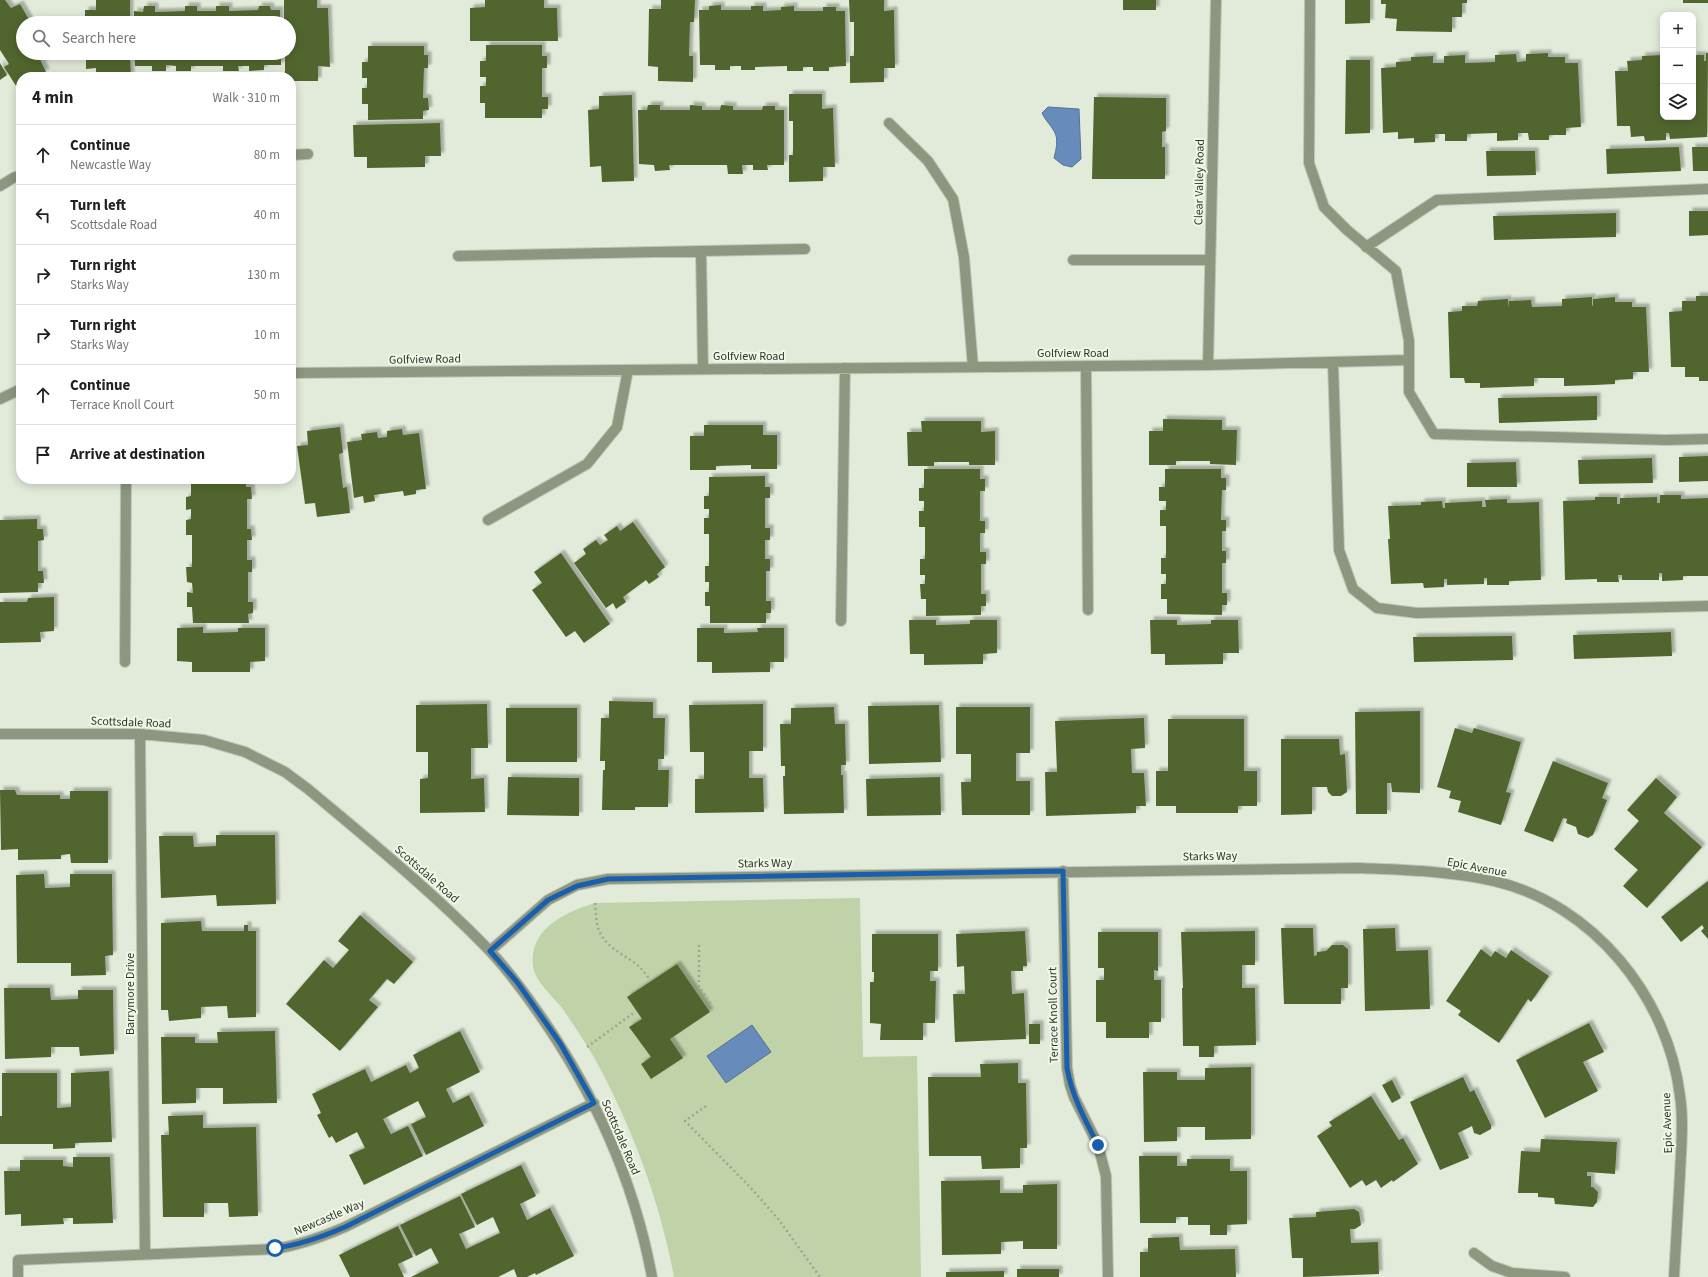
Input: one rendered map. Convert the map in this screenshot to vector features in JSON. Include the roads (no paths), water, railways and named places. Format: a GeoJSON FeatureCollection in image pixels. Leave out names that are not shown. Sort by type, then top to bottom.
{"type":"FeatureCollection","features":[{"type":"Feature","properties":{"kind":"street","name":"Clear Valley Road"},"geometry":{"type":"LineString","coordinates":[[1208,365],[1216,0]]}},
{"type":"Feature","properties":{"kind":"street"},"geometry":{"type":"LineString","coordinates":[[1310,0],[1309,163],[1324,207],[1366,247],[1396,272],[1409,341],[1409,392],[1434,434],[1666,440],[1708,439]]}},
{"type":"Feature","properties":{"kind":"street"},"geometry":{"type":"LineString","coordinates":[[889,123],[928,161],[953,199],[964,257],[973,367]]}},
{"type":"Feature","properties":{"kind":"street"},"geometry":{"type":"LineString","coordinates":[[296,155],[308,154]]}},
{"type":"Feature","properties":{"kind":"street"},"geometry":{"type":"LineString","coordinates":[[0,186],[16,178]]}},
{"type":"Feature","properties":{"kind":"street"},"geometry":{"type":"LineString","coordinates":[[1366,247],[1437,200],[1708,189]]}},
{"type":"Feature","properties":{"kind":"street"},"geometry":{"type":"LineString","coordinates":[[458,256],[804,249]]}},
{"type":"Feature","properties":{"kind":"street"},"geometry":{"type":"LineString","coordinates":[[701,251],[703,369]]}},
{"type":"Feature","properties":{"kind":"street"},"geometry":{"type":"LineString","coordinates":[[1073,260],[1210,260]]}},
{"type":"Feature","properties":{"kind":"street","name":"Golfview Road"},"geometry":{"type":"LineString","coordinates":[[296,373],[1208,365],[1409,360]]}},
{"type":"Feature","properties":{"kind":"street"},"geometry":{"type":"LineString","coordinates":[[1333,362],[1339,550],[1353,589],[1377,608],[1417,613],[1708,606]]}},
{"type":"Feature","properties":{"kind":"street"},"geometry":{"type":"LineString","coordinates":[[1086,366],[1088,610]]}},
{"type":"Feature","properties":{"kind":"street"},"geometry":{"type":"LineString","coordinates":[[841,621],[845,368]]}},
{"type":"Feature","properties":{"kind":"street"},"geometry":{"type":"LineString","coordinates":[[488,520],[587,464],[617,427],[628,370]]}},
{"type":"Feature","properties":{"kind":"street"},"geometry":{"type":"LineString","coordinates":[[0,399],[16,391]]}},
{"type":"Feature","properties":{"kind":"street"},"geometry":{"type":"LineString","coordinates":[[125,662],[126,484]]}},
{"type":"Feature","properties":{"kind":"street","name":"Scottsdale Road"},"geometry":{"type":"LineString","coordinates":[[0,734],[140,734],[185,737],[218,744],[245,752],[285,772],[308,789],[441,901],[490,951],[517,982],[560,1043],[594,1103],[626,1180],[648,1257],[652,1277]]}},
{"type":"Feature","properties":{"kind":"street","name":"Barrymore Drive"},"geometry":{"type":"LineString","coordinates":[[140,734],[145,1254]]}},
{"type":"Feature","properties":{"kind":"street","name":"Starks Way"},"geometry":{"type":"LineString","coordinates":[[490,951],[548,900],[577,886],[608,879],[1063,871],[1358,868]]}},
{"type":"Feature","properties":{"kind":"street","name":"Epic Avenue"},"geometry":{"type":"LineString","coordinates":[[1358,868],[1452,874],[1495,882],[1533,895],[1569,915],[1604,943],[1634,977],[1659,1021],[1672,1056],[1681,1097],[1682,1140],[1674,1277]]}},
{"type":"Feature","properties":{"kind":"street","name":"Terrace Knoll Court"},"geometry":{"type":"LineString","coordinates":[[1063,871],[1067,1068],[1074,1097],[1098,1145],[1105,1168],[1108,1277]]}},
{"type":"Feature","properties":{"kind":"street","name":"Newcastle Way"},"geometry":{"type":"LineString","coordinates":[[18,1277],[18,1260],[275,1248],[296,1246],[316,1240],[594,1103]]}},
{"type":"Feature","properties":{"kind":"street"},"geometry":{"type":"LineString","coordinates":[[1474,1253],[1492,1266],[1512,1273],[1565,1277]]}},
{"type":"Feature","properties":{"kind":"water"},"geometry":{"type":"Polygon","coordinates":[[[1048,107],[1079,109],[1081,159],[1072,167],[1063,165],[1054,158],[1057,144],[1056,134],[1042,113],[1048,107]]]}},
{"type":"Feature","properties":{"kind":"water"},"geometry":{"type":"Polygon","coordinates":[[[752,1025],[771,1052],[726,1083],[707,1056],[752,1025]]]}}]}
